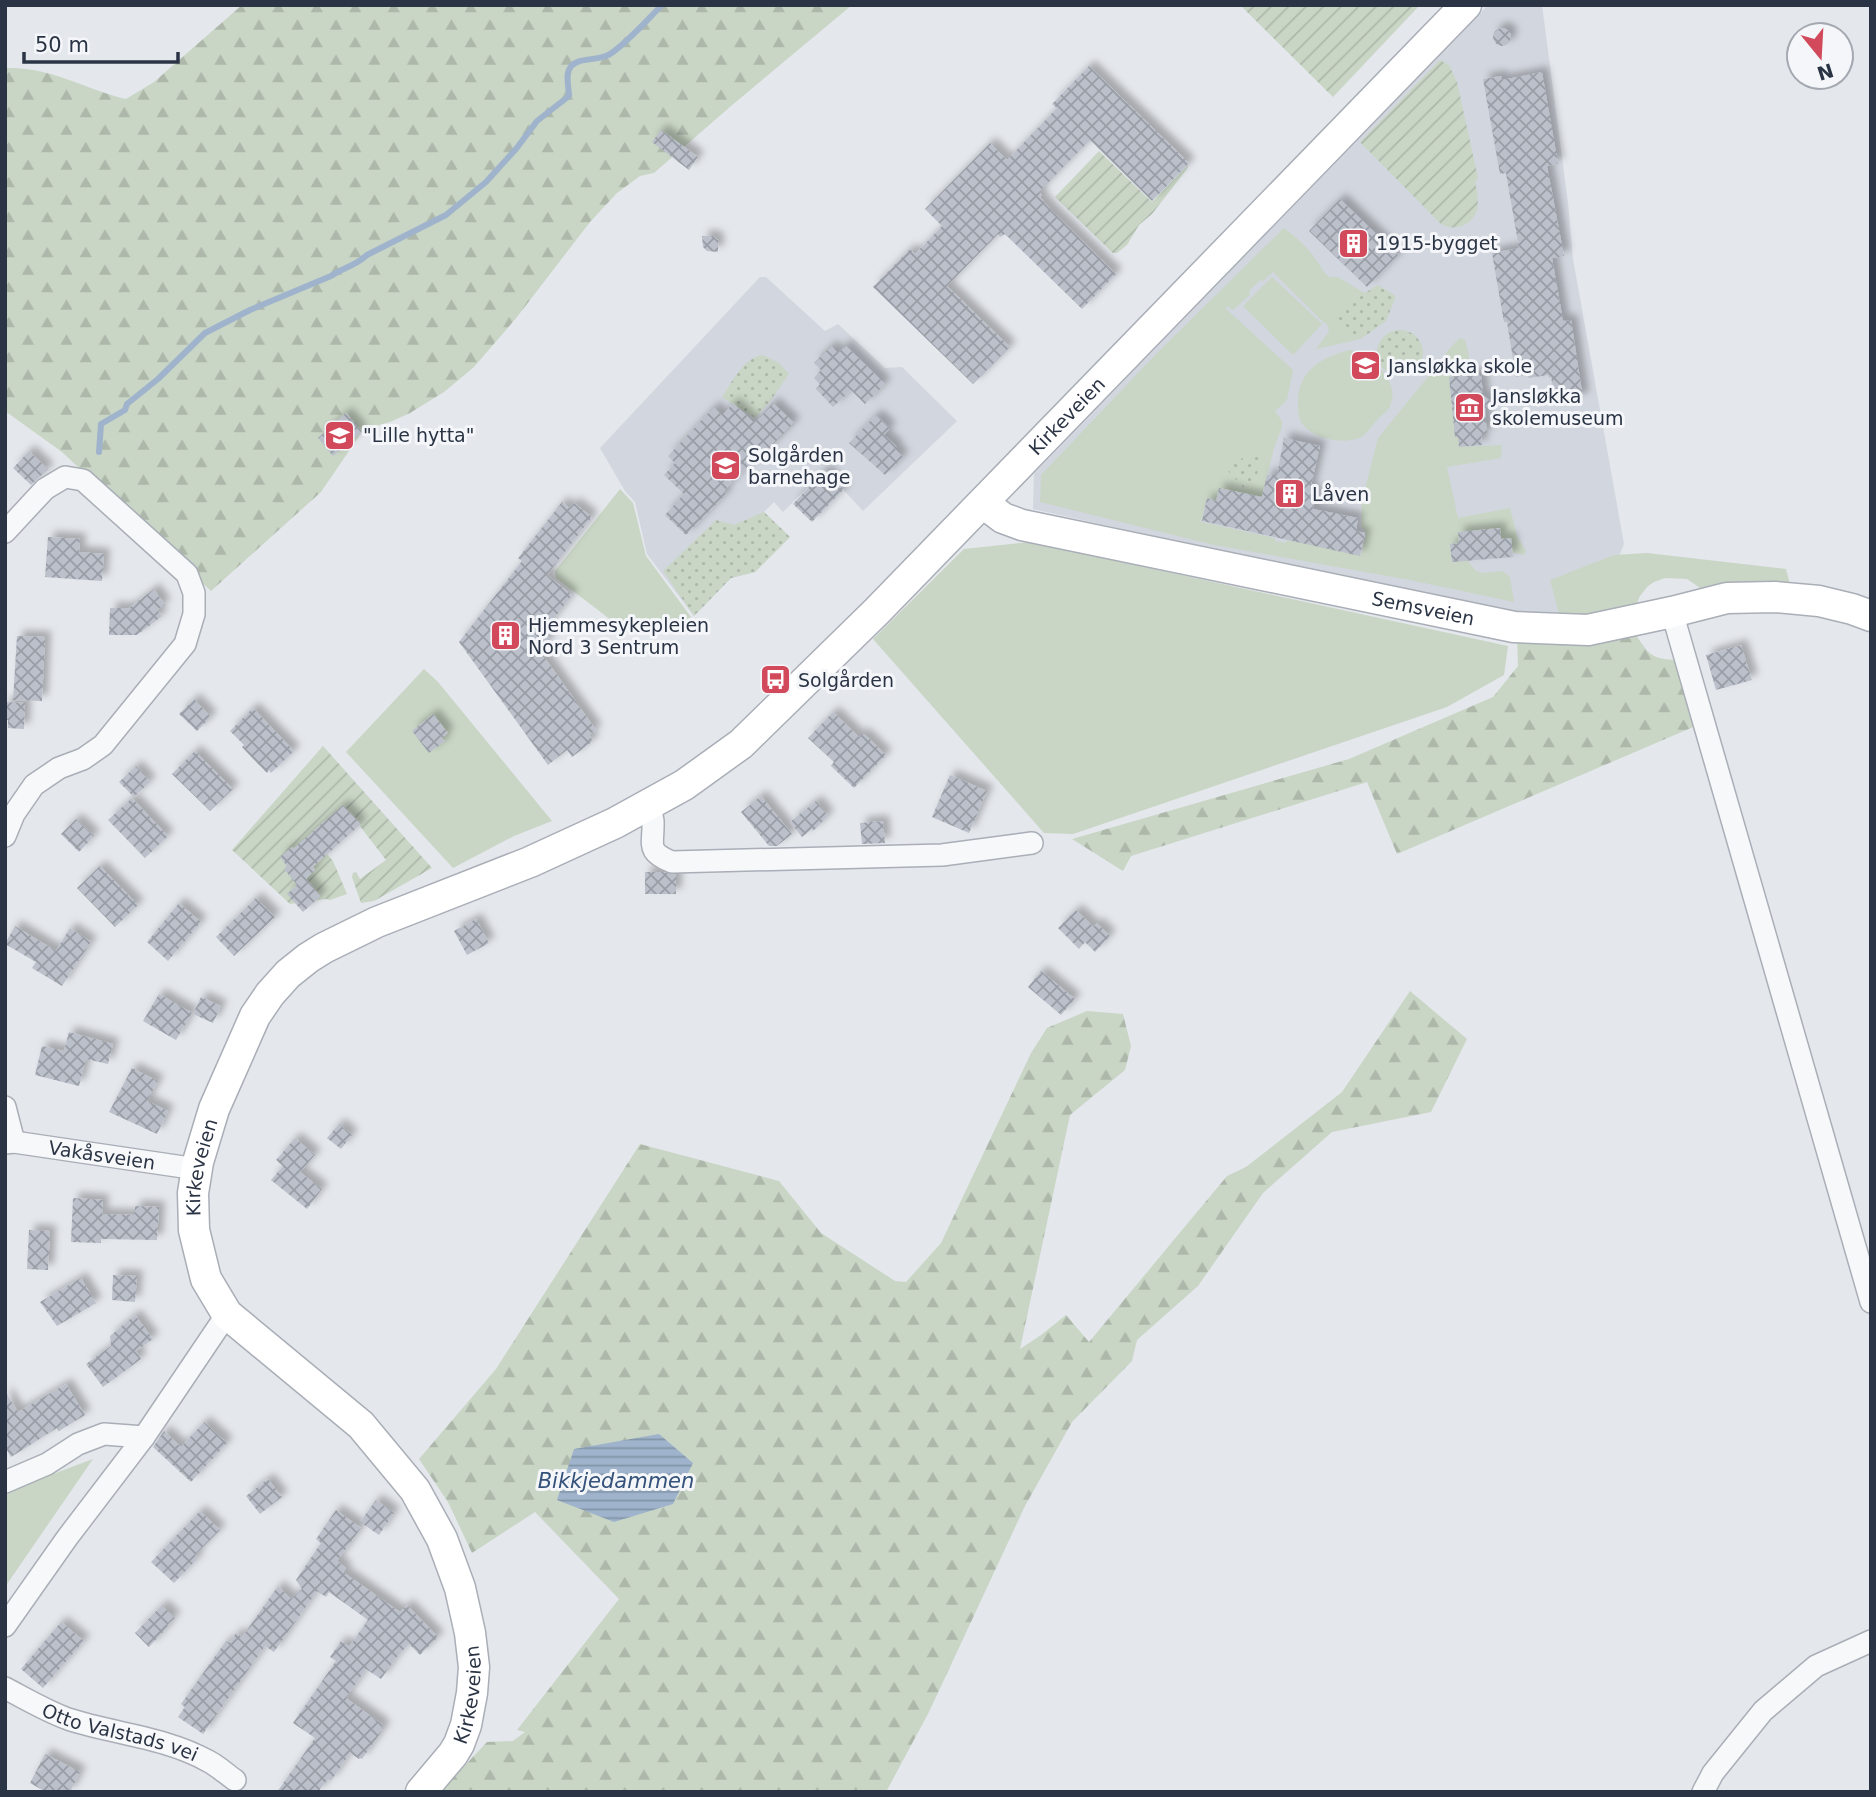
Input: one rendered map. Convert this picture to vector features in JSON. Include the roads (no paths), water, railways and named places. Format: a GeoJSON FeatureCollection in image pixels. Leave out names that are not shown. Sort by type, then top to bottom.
{"type":"FeatureCollection","features":[{"type":"Feature","properties":{"kind":"main road","name":"Kirkeveien"},"geometry":{"type":"LineString","coordinates":[[421,1792],[459,1744],[472,1693],[474,1667],[470,1633],[460,1588],[442,1539],[415,1490],[361,1425],[227,1314],[206,1279],[194,1230],[192,1193],[197,1169],[214,1109],[250,1027],[270,994],[298,966],[324,948],[376,922],[530,862],[592,834],[701,774],[752,734],[983,503],[1466,5]]}},
{"type":"Feature","properties":{"kind":"main road","name":"Semsveien"},"geometry":{"type":"LineString","coordinates":[[983,503],[1003,518],[1022,525],[1514,627],[1588,631],[1727,598],[1775,597],[1819,601],[1871,616]]}},
{"type":"Feature","properties":{"kind":"street"},"geometry":{"type":"LineString","coordinates":[[5,532],[45,489],[65,477],[83,480],[187,574],[194,593],[194,614],[185,644],[103,745],[83,759],[59,768],[34,785],[14,814],[5,836]]}},
{"type":"Feature","properties":{"kind":"street"},"geometry":{"type":"LineString","coordinates":[[1672,612],[1871,1302]]}},
{"type":"Feature","properties":{"kind":"street"},"geometry":{"type":"LineString","coordinates":[[650,804],[653,823],[651,845],[658,856],[672,862],[942,855],[1032,843]]}},
{"type":"Feature","properties":{"kind":"street"},"geometry":{"type":"LineString","coordinates":[[5,1107],[10,1143]]}},
{"type":"Feature","properties":{"kind":"street","name":"Vakåsveien"},"geometry":{"type":"LineString","coordinates":[[10,1143],[197,1169]]}},
{"type":"Feature","properties":{"kind":"street"},"geometry":{"type":"LineString","coordinates":[[5,1626],[67,1538],[144,1437],[227,1314]]}},
{"type":"Feature","properties":{"kind":"street"},"geometry":{"type":"LineString","coordinates":[[5,1482],[47,1464],[78,1444],[104,1434],[144,1437]]}},
{"type":"Feature","properties":{"kind":"street"},"geometry":{"type":"LineString","coordinates":[[1703,1792],[1713,1773],[1763,1711],[1816,1666],[1871,1641]]}},
{"type":"Feature","properties":{"kind":"street","name":"Otto Valstads vei"},"geometry":{"type":"LineString","coordinates":[[5,1688],[67,1718],[180,1749],[208,1761],[235,1780]]}},
{"type":"Feature","properties":{"kind":"water","name":"Bikkjedammen"},"geometry":{"type":"Polygon","coordinates":[[[659,1434],[693,1463],[673,1504],[614,1522],[557,1500],[574,1449],[659,1434]]]}},
{"type":"Feature","properties":{"kind":"waterway"},"geometry":{"type":"LineString","coordinates":[[99,452],[101,424],[125,410],[127,404],[158,379],[205,333],[250,310],[331,276],[446,215],[486,182],[537,121],[569,96],[568,74],[573,64],[610,54],[662,5]]}},
{"type":"Feature","properties":{"kind":"place","name":"1915-bygget"},"geometry":{"type":"Point","coordinates":[1353,243]}},
{"type":"Feature","properties":{"kind":"place","name":"Jansløkka skole"},"geometry":{"type":"Point","coordinates":[1365,366]}},
{"type":"Feature","properties":{"kind":"place","name":"Jansløkka skolemuseum"},"geometry":{"type":"Point","coordinates":[1469,407]}},
{"type":"Feature","properties":{"kind":"place","name":"\"Lille hytta\""},"geometry":{"type":"Point","coordinates":[340,435]}},
{"type":"Feature","properties":{"kind":"place","name":"Solgården barnehage"},"geometry":{"type":"Point","coordinates":[725,466]}},
{"type":"Feature","properties":{"kind":"place","name":"Låven"},"geometry":{"type":"Point","coordinates":[1289,494]}},
{"type":"Feature","properties":{"kind":"place","name":"Hjemmesykepleien Nord 3 Sentrum"},"geometry":{"type":"Point","coordinates":[505,636]}},
{"type":"Feature","properties":{"kind":"place","name":"Solgården"},"geometry":{"type":"Point","coordinates":[775,680]}}]}
